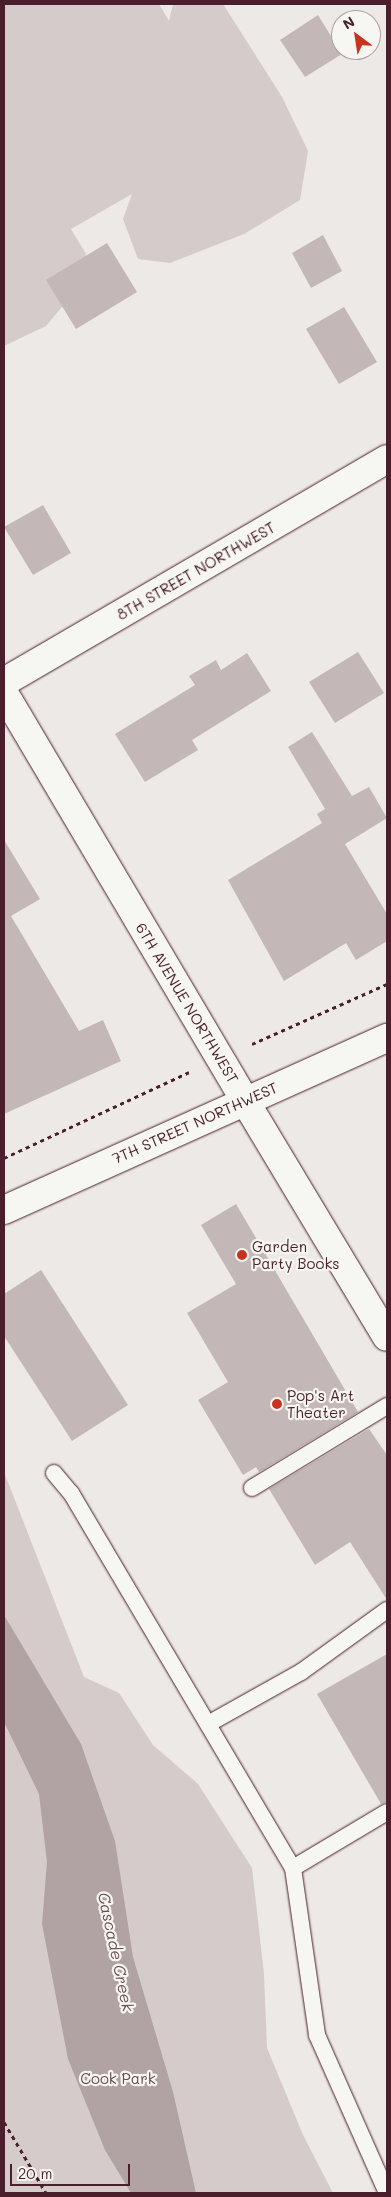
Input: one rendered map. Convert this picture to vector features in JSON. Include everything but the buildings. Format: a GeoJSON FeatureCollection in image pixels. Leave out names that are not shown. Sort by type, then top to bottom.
{"type":"FeatureCollection","features":[{"type":"Feature","properties":{"kind":"street","name":"8TH STREET NORTHWEST"},"geometry":{"type":"LineString","coordinates":[[4,682],[387,459]]}},
{"type":"Feature","properties":{"kind":"street","name":"6TH AVENUE NORTHWEST"},"geometry":{"type":"LineString","coordinates":[[4,693],[387,1337]]}},
{"type":"Feature","properties":{"kind":"street","name":"7TH STREET NORTHWEST"},"geometry":{"type":"LineString","coordinates":[[4,1210],[387,1038]]}},
{"type":"Feature","properties":{"kind":"lane"},"geometry":{"type":"LineString","coordinates":[[252,1488],[387,1406]]}},
{"type":"Feature","properties":{"kind":"lane"},"geometry":{"type":"LineString","coordinates":[[54,1473],[71,1493],[293,1868],[317,2035],[387,2193]]}},
{"type":"Feature","properties":{"kind":"lane"},"geometry":{"type":"LineString","coordinates":[[208,1724],[301,1672],[387,1610]]}},
{"type":"Feature","properties":{"kind":"lane"},"geometry":{"type":"LineString","coordinates":[[293,1868],[387,1812]]}},
{"type":"Feature","properties":{"kind":"path"},"geometry":{"type":"LineString","coordinates":[[272,1035],[387,984]]}},
{"type":"Feature","properties":{"kind":"path"},"geometry":{"type":"LineString","coordinates":[[4,1158],[175,1079]]}},
{"type":"Feature","properties":{"kind":"path"},"geometry":{"type":"LineString","coordinates":[[4,2122],[46,2193]]}},
{"type":"Feature","properties":{"kind":"green space"},"geometry":{"type":"Polygon","coordinates":[[[4,4],[159,4],[169,21],[173,4],[223,4],[282,97],[308,151],[300,200],[244,234],[170,263],[138,259],[123,219],[132,194],[71,229],[86,254],[77,289],[46,326],[4,346],[4,4]]]}},
{"type":"Feature","properties":{"kind":"green space","name":"Cook Park"},"geometry":{"type":"Polygon","coordinates":[[[4,1472],[84,1677],[119,1693],[153,1745],[198,1784],[252,1868],[264,1974],[267,2048],[303,2135],[333,2193],[4,2193],[4,1472]]]}},
{"type":"Feature","properties":{"kind":"water","name":"Cascade Creek"},"geometry":{"type":"Polygon","coordinates":[[[4,1615],[81,1744],[115,1841],[133,1957],[173,2092],[196,2193],[131,2193],[105,2150],[68,2059],[42,1924],[47,1862],[39,1794],[4,1722],[4,1615]]]}},
{"type":"Feature","properties":{"kind":"place","name":"Garden Party Books"},"geometry":{"type":"Point","coordinates":[242,1255]}},
{"type":"Feature","properties":{"kind":"place","name":"Pop's Art Theater"},"geometry":{"type":"Point","coordinates":[277,1404]}}]}
